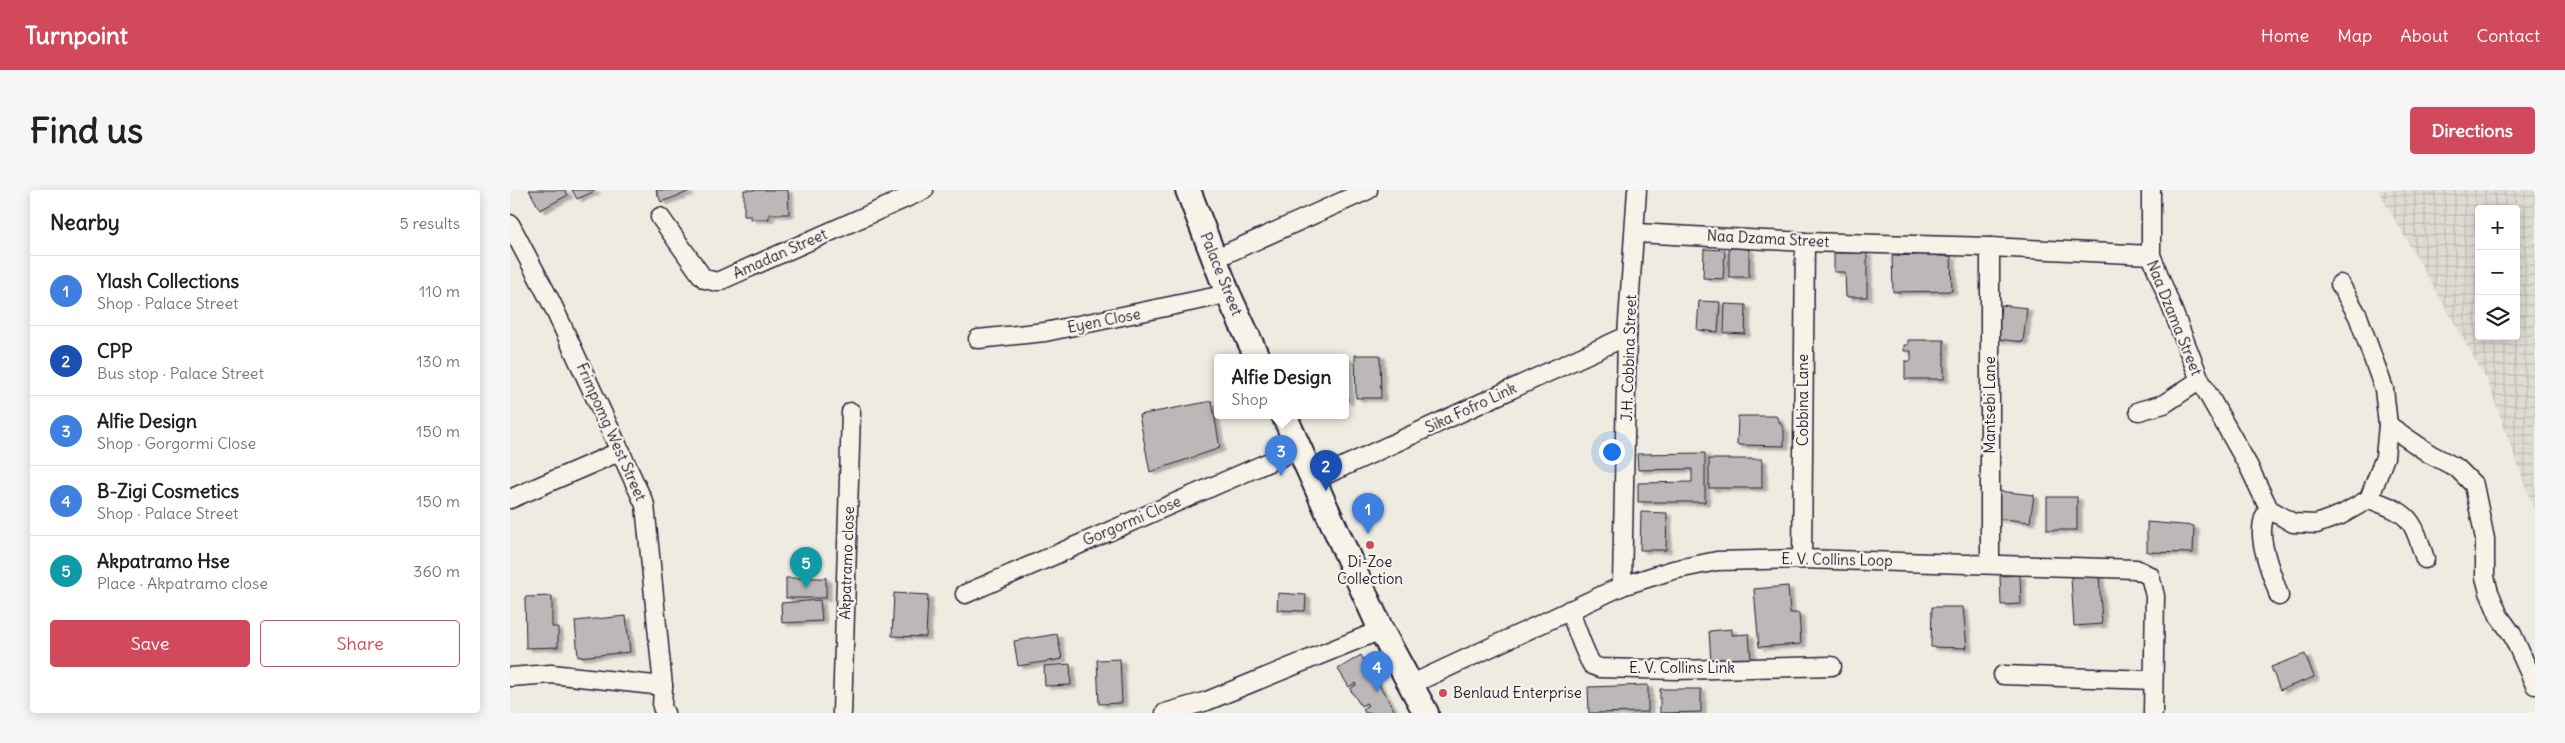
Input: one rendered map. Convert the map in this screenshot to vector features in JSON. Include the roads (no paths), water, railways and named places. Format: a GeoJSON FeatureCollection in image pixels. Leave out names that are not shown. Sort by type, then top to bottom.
{"type":"FeatureCollection","features":[{"type":"Feature","properties":{"kind":"street","name":"Amadan Street"},"geometry":{"type":"LineString","coordinates":[[660,217],[701,275],[705,279],[717,282],[924,190]]}},
{"type":"Feature","properties":{"kind":"street","name":"Palace Street"},"geometry":{"type":"LineString","coordinates":[[1188,190],[1228,294],[1256,354]]}},
{"type":"Feature","properties":{"kind":"street"},"geometry":{"type":"LineString","coordinates":[[1214,259],[1368,190]]}},
{"type":"Feature","properties":{"kind":"street","name":"J.H. Cobbina Street"},"geometry":{"type":"LineString","coordinates":[[1622,586],[1627,336],[1636,233],[1637,190]]}},
{"type":"Feature","properties":{"kind":"street"},"geometry":{"type":"LineString","coordinates":[[2151,190],[2151,255]]}},
{"type":"Feature","properties":{"kind":"street","name":"Frimpomg West Street"},"geometry":{"type":"LineString","coordinates":[[510,224],[552,304],[645,505],[663,686],[662,707],[665,713]]}},
{"type":"Feature","properties":{"kind":"street","name":"Naa Dzama Street"},"geometry":{"type":"LineString","coordinates":[[1636,233],[1805,242],[1990,246],[2151,255],[2200,380],[2248,467],[2269,510]]}},
{"type":"Feature","properties":{"kind":"street","name":"Cobbina Lane"},"geometry":{"type":"LineString","coordinates":[[1802,558],[1805,242]]}},
{"type":"Feature","properties":{"kind":"street","name":"Mantsebi Lane"},"geometry":{"type":"LineString","coordinates":[[1990,246],[1990,564]]}},
{"type":"Feature","properties":{"kind":"street"},"geometry":{"type":"LineString","coordinates":[[2279,596],[2262,537],[2262,517],[2269,510],[2293,523],[2316,524],[2341,515],[2369,498],[2385,457],[2388,425],[2384,390],[2374,356],[2358,316],[2340,284]]}},
{"type":"Feature","properties":{"kind":"street","name":"Eyen Close"},"geometry":{"type":"LineString","coordinates":[[978,339],[1045,332],[1228,294]]}},
{"type":"Feature","properties":{"kind":"street","name":"Sika Fofro Link"},"geometry":{"type":"LineString","coordinates":[[1314,480],[1627,336]]}},
{"type":"Feature","properties":{"kind":"street"},"geometry":{"type":"LineString","coordinates":[[2139,411],[2164,404],[2200,380]]}},
{"type":"Feature","properties":{"kind":"street","name":"Akpatramo close"},"geometry":{"type":"LineString","coordinates":[[842,713],[851,412]]}},
{"type":"Feature","properties":{"kind":"street"},"geometry":{"type":"LineString","coordinates":[[1286,419],[1382,630],[1426,713]]}},
{"type":"Feature","properties":{"kind":"street"},"geometry":{"type":"LineString","coordinates":[[2388,425],[2430,454],[2457,468],[2474,485],[2485,539],[2485,577],[2489,592],[2499,616],[2512,634],[2535,685]]}},
{"type":"Feature","properties":{"kind":"street","name":"Gorgormi Close"},"geometry":{"type":"LineString","coordinates":[[965,594],[1299,449]]}},
{"type":"Feature","properties":{"kind":"street"},"geometry":{"type":"LineString","coordinates":[[510,499],[621,451]]}},
{"type":"Feature","properties":{"kind":"street"},"geometry":{"type":"LineString","coordinates":[[2369,498],[2406,515],[2414,525],[2425,559]]}},
{"type":"Feature","properties":{"kind":"street","name":"E. V. Collins Loop"},"geometry":{"type":"LineString","coordinates":[[1410,685],[1622,586],[1673,570],[1718,561],[1802,558],[2136,569],[2150,576],[2156,596],[2153,713]]}},
{"type":"Feature","properties":{"kind":"street","name":"E. V. Collins Link"},"geometry":{"type":"LineString","coordinates":[[1569,610],[1584,644],[1586,655],[1592,665],[1600,668],[1677,670],[1832,666]]}},
{"type":"Feature","properties":{"kind":"street"},"geometry":{"type":"LineString","coordinates":[[1165,713],[1207,701],[1382,630]]}},
{"type":"Feature","properties":{"kind":"street"},"geometry":{"type":"LineString","coordinates":[[510,677],[551,674],[663,686]]}},
{"type":"Feature","properties":{"kind":"street"},"geometry":{"type":"LineString","coordinates":[[2003,674],[2153,680]]}},
{"type":"Feature","properties":{"kind":"place","name":"Alfie Design"},"geometry":{"type":"Point","coordinates":[1281,476]}},
{"type":"Feature","properties":{"kind":"place","name":"CPP"},"geometry":{"type":"Point","coordinates":[1326,491]}},
{"type":"Feature","properties":{"kind":"place","name":"Ylash Collections"},"geometry":{"type":"Point","coordinates":[1368,534]}},
{"type":"Feature","properties":{"kind":"place","name":"Di-Zoe Collection"},"geometry":{"type":"Point","coordinates":[1370,545]}},
{"type":"Feature","properties":{"kind":"place","name":"Akpatramo Hse"},"geometry":{"type":"Point","coordinates":[806,588]}},
{"type":"Feature","properties":{"kind":"place","name":"B-Zigi Cosmetics"},"geometry":{"type":"Point","coordinates":[1377,692]}},
{"type":"Feature","properties":{"kind":"place","name":"Benlaud Enterprise"},"geometry":{"type":"Point","coordinates":[1443,693]}}]}
